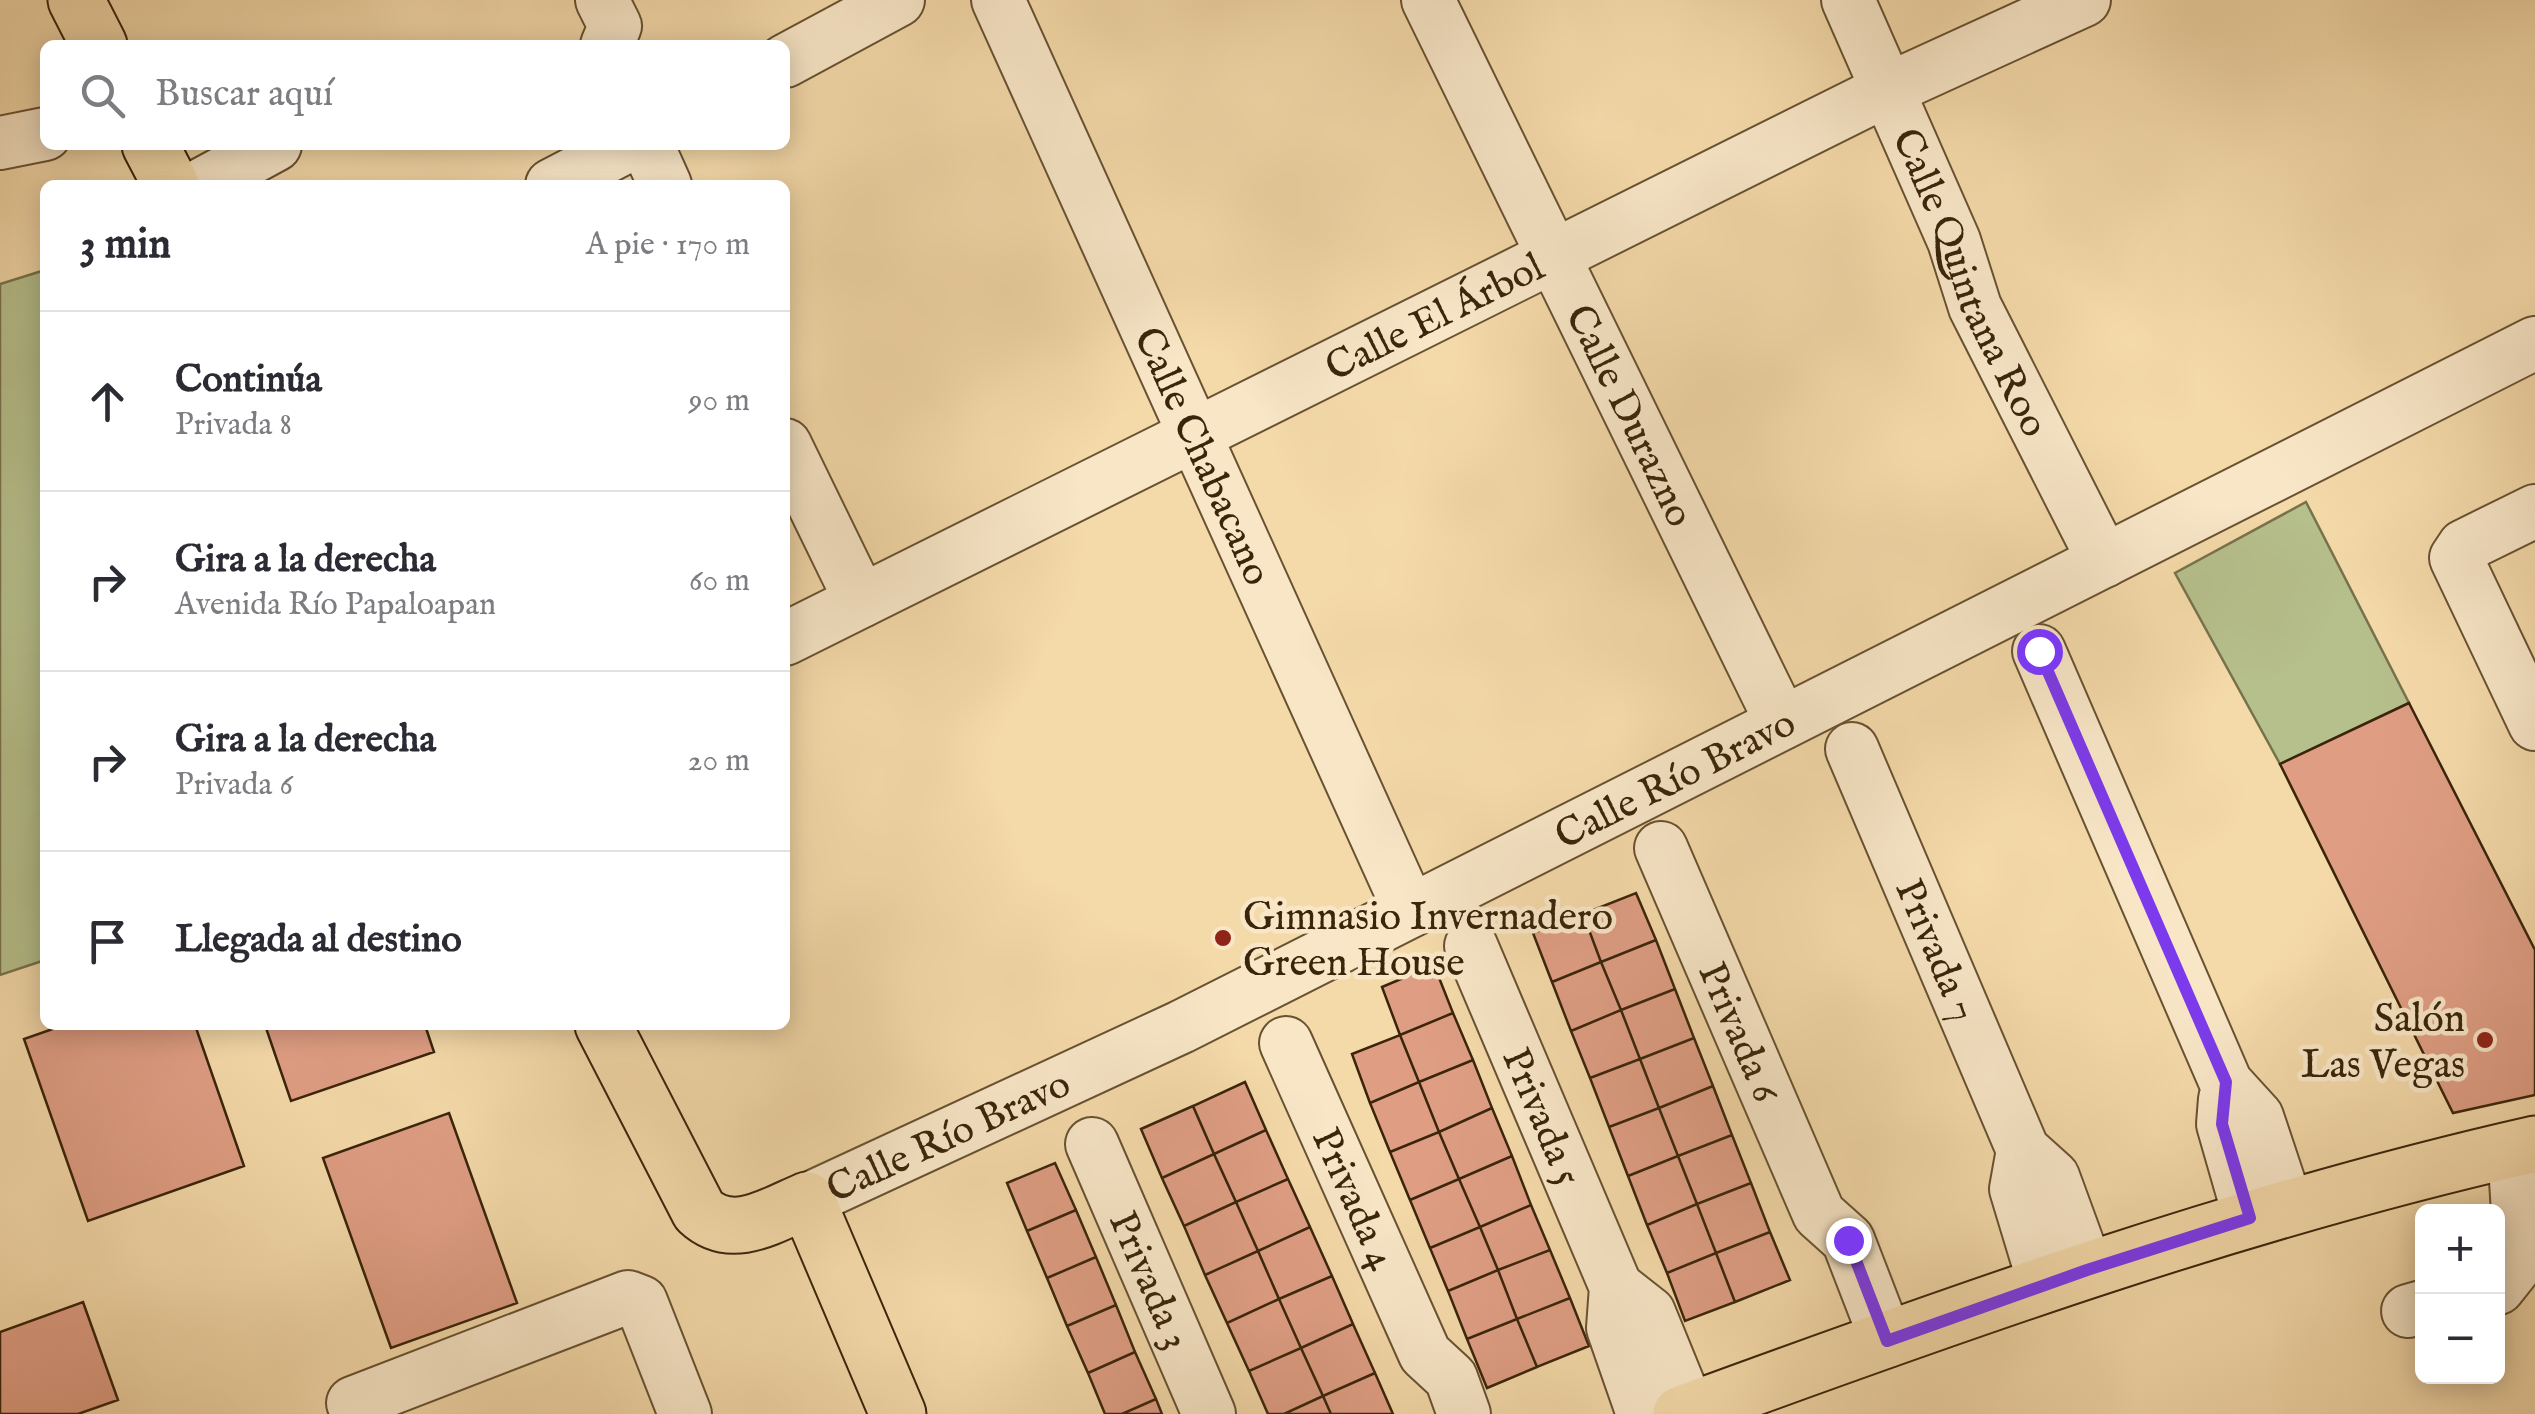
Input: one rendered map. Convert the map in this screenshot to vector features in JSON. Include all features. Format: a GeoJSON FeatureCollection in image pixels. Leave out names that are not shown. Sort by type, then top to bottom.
{"type":"FeatureCollection","features":[{"type":"Feature","properties":{"kind":"main road"},"geometry":{"type":"LineString","coordinates":[[76,0],[96,40]]}},
{"type":"Feature","properties":{"kind":"main road"},"geometry":{"type":"LineString","coordinates":[[152,150],[168,180]]}},
{"type":"Feature","properties":{"kind":"main road"},"geometry":{"type":"LineString","coordinates":[[606,1030],[699,1211],[710,1222],[746,1226],[808,1200],[898,1414]]}},
{"type":"Feature","properties":{"kind":"main road"},"geometry":{"type":"LineString","coordinates":[[1671,1413],[2066,1277],[2269,1213],[2524,1147]]}},
{"type":"Feature","properties":{"kind":"street"},"geometry":{"type":"LineString","coordinates":[[790,58],[898,0]]}},
{"type":"Feature","properties":{"kind":"street","name":"Calle Chabacano"},"geometry":{"type":"LineString","coordinates":[[998,0],[1410,911]]}},
{"type":"Feature","properties":{"kind":"street","name":"Calle Durazno"},"geometry":{"type":"LineString","coordinates":[[1428,0],[1782,723]]}},
{"type":"Feature","properties":{"kind":"street","name":"Calle Quintana Roo"},"geometry":{"type":"LineString","coordinates":[[1848,0],[1954,241],[1975,307],[2104,561]]}},
{"type":"Feature","properties":{"kind":"street","name":"Calle El Árbol"},"geometry":{"type":"LineString","coordinates":[[790,637],[1889,89],[2084,0]]}},
{"type":"Feature","properties":{"kind":"street"},"geometry":{"type":"LineString","coordinates":[[0,143],[40,135]]}},
{"type":"Feature","properties":{"kind":"street"},"geometry":{"type":"LineString","coordinates":[[210,180],[266,150]]}},
{"type":"Feature","properties":{"kind":"street"},"geometry":{"type":"LineString","coordinates":[[649,150],[663,180]]}},
{"type":"Feature","properties":{"kind":"street","name":"Calle Río Bravo"},"geometry":{"type":"LineString","coordinates":[[808,1200],[1180,1027],[2535,342]]}},
{"type":"Feature","properties":{"kind":"street"},"geometry":{"type":"LineString","coordinates":[[790,456],[862,601]]}},
{"type":"Feature","properties":{"kind":"street"},"geometry":{"type":"LineString","coordinates":[[2535,510],[2464,546],[2456,558],[2535,724]]}},
{"type":"Feature","properties":{"kind":"street"},"geometry":{"type":"LineString","coordinates":[[2039,651],[2226,1082],[2222,1124],[2269,1213]]}},
{"type":"Feature","properties":{"kind":"street","name":"Privada 7"},"geometry":{"type":"LineString","coordinates":[[1852,749],[2023,1150],[2016,1189],[2066,1277]]}},
{"type":"Feature","properties":{"kind":"street","name":"Privada 6"},"geometry":{"type":"LineString","coordinates":[[1661,848],[1819,1214],[1815,1252],[1870,1347]]}},
{"type":"Feature","properties":{"kind":"street","name":"Privada 5"},"geometry":{"type":"LineString","coordinates":[[1472,946],[1616,1287],[1649,1313],[1671,1413]]}},
{"type":"Feature","properties":{"kind":"street","name":"Privada 4"},"geometry":{"type":"LineString","coordinates":[[1286,1043],[1425,1354],[1451,1378],[1464,1414]]}},
{"type":"Feature","properties":{"kind":"street","name":"Privada 3"},"geometry":{"type":"LineString","coordinates":[[1092,1144],[1209,1414]]}},
{"type":"Feature","properties":{"kind":"street"},"geometry":{"type":"LineString","coordinates":[[2505,1280],[2522,1259],[2524,1147]]}},
{"type":"Feature","properties":{"kind":"street"},"geometry":{"type":"LineString","coordinates":[[354,1403],[628,1297],[641,1302],[685,1414]]}},
{"type":"Feature","properties":{"kind":"street","name":"Privada 4"},"geometry":{"type":"LineString","coordinates":[[1425,1354],[1420,1390],[1428,1414]]}},
{"type":"Feature","properties":{"kind":"green space"},"geometry":{"type":"Polygon","coordinates":[[[40,272],[40,962],[0,975],[0,284],[40,272]]]}},
{"type":"Feature","properties":{"kind":"green space"},"geometry":{"type":"Polygon","coordinates":[[[2306,502],[2409,703],[2280,764],[2175,573],[2306,502]]]}},
{"type":"Feature","properties":{"kind":"building"},"geometry":{"type":"Polygon","coordinates":[[[2409,703],[2535,950],[2535,1095],[2453,1113],[2280,764],[2409,703]]]}},
{"type":"Feature","properties":{"kind":"building"},"geometry":{"type":"Polygon","coordinates":[[[1636,893],[1656,940],[1601,962],[1583,914],[1636,893]]]}},
{"type":"Feature","properties":{"kind":"building"},"geometry":{"type":"Polygon","coordinates":[[[1583,914],[1601,962],[1552,982],[1533,933],[1583,914]]]}},
{"type":"Feature","properties":{"kind":"building"},"geometry":{"type":"Polygon","coordinates":[[[1656,940],[1675,989],[1621,1010],[1601,962],[1656,940]]]}},
{"type":"Feature","properties":{"kind":"building"},"geometry":{"type":"Polygon","coordinates":[[[1601,962],[1621,1010],[1571,1031],[1552,982],[1601,962]]]}},
{"type":"Feature","properties":{"kind":"building"},"geometry":{"type":"Polygon","coordinates":[[[1434,965],[1453,1013],[1400,1035],[1382,987],[1434,965]]]}},
{"type":"Feature","properties":{"kind":"building"},"geometry":{"type":"Polygon","coordinates":[[[1675,989],[1694,1038],[1640,1059],[1621,1010],[1675,989]]]}},
{"type":"Feature","properties":{"kind":"building"},"geometry":{"type":"Polygon","coordinates":[[[1621,1010],[1640,1059],[1590,1078],[1571,1031],[1621,1010]]]}},
{"type":"Feature","properties":{"kind":"building"},"geometry":{"type":"Polygon","coordinates":[[[1453,1013],[1473,1060],[1419,1082],[1400,1035],[1453,1013]]]}},
{"type":"Feature","properties":{"kind":"building"},"geometry":{"type":"Polygon","coordinates":[[[50,1030],[197,1030],[244,1166],[88,1221],[24,1039],[50,1030]]]}},
{"type":"Feature","properties":{"kind":"building"},"geometry":{"type":"Polygon","coordinates":[[[267,1030],[427,1030],[434,1052],[291,1101],[267,1030]]]}},
{"type":"Feature","properties":{"kind":"building"},"geometry":{"type":"Polygon","coordinates":[[[1400,1035],[1419,1082],[1370,1103],[1352,1054],[1400,1035]]]}},
{"type":"Feature","properties":{"kind":"building"},"geometry":{"type":"Polygon","coordinates":[[[1694,1038],[1713,1086],[1659,1108],[1640,1059],[1694,1038]]]}},
{"type":"Feature","properties":{"kind":"building"},"geometry":{"type":"Polygon","coordinates":[[[1640,1059],[1659,1108],[1609,1127],[1590,1078],[1640,1059]]]}},
{"type":"Feature","properties":{"kind":"building"},"geometry":{"type":"Polygon","coordinates":[[[1473,1060],[1492,1108],[1439,1132],[1419,1082],[1473,1060]]]}},
{"type":"Feature","properties":{"kind":"building"},"geometry":{"type":"Polygon","coordinates":[[[1245,1082],[1266,1130],[1214,1154],[1193,1106],[1245,1082]]]}},
{"type":"Feature","properties":{"kind":"building"},"geometry":{"type":"Polygon","coordinates":[[[1419,1082],[1439,1132],[1390,1152],[1370,1103],[1419,1082]]]}},
{"type":"Feature","properties":{"kind":"building"},"geometry":{"type":"Polygon","coordinates":[[[1713,1086],[1732,1135],[1678,1156],[1659,1108],[1713,1086]]]}},
{"type":"Feature","properties":{"kind":"building"},"geometry":{"type":"Polygon","coordinates":[[[1193,1106],[1214,1154],[1162,1178],[1141,1129],[1193,1106]]]}},
{"type":"Feature","properties":{"kind":"building"},"geometry":{"type":"Polygon","coordinates":[[[1492,1108],[1512,1156],[1459,1179],[1439,1132],[1492,1108]]]}},
{"type":"Feature","properties":{"kind":"building"},"geometry":{"type":"Polygon","coordinates":[[[1659,1108],[1678,1156],[1628,1176],[1609,1127],[1659,1108]]]}},
{"type":"Feature","properties":{"kind":"building"},"geometry":{"type":"Polygon","coordinates":[[[449,1113],[517,1303],[391,1348],[323,1158],[449,1113]]]}},
{"type":"Feature","properties":{"kind":"building"},"geometry":{"type":"Polygon","coordinates":[[[1266,1130],[1288,1179],[1236,1202],[1214,1154],[1266,1130]]]}},
{"type":"Feature","properties":{"kind":"building"},"geometry":{"type":"Polygon","coordinates":[[[1439,1132],[1459,1179],[1410,1200],[1390,1152],[1439,1132]]]}},
{"type":"Feature","properties":{"kind":"building"},"geometry":{"type":"Polygon","coordinates":[[[1732,1135],[1751,1183],[1697,1204],[1678,1156],[1732,1135]]]}},
{"type":"Feature","properties":{"kind":"building"},"geometry":{"type":"Polygon","coordinates":[[[1214,1154],[1236,1202],[1184,1226],[1162,1178],[1214,1154]]]}},
{"type":"Feature","properties":{"kind":"building"},"geometry":{"type":"Polygon","coordinates":[[[1512,1156],[1531,1205],[1480,1227],[1459,1179],[1512,1156]]]}},
{"type":"Feature","properties":{"kind":"building"},"geometry":{"type":"Polygon","coordinates":[[[1678,1156],[1697,1204],[1647,1225],[1628,1176],[1678,1156]]]}},
{"type":"Feature","properties":{"kind":"building"},"geometry":{"type":"Polygon","coordinates":[[[1055,1163],[1076,1210],[1027,1231],[1007,1183],[1055,1163]]]}},
{"type":"Feature","properties":{"kind":"building"},"geometry":{"type":"Polygon","coordinates":[[[1288,1179],[1310,1227],[1258,1251],[1236,1202],[1288,1179]]]}},
{"type":"Feature","properties":{"kind":"building"},"geometry":{"type":"Polygon","coordinates":[[[1459,1179],[1480,1227],[1430,1248],[1410,1200],[1459,1179]]]}},
{"type":"Feature","properties":{"kind":"building"},"geometry":{"type":"Polygon","coordinates":[[[1751,1183],[1770,1232],[1716,1253],[1697,1204],[1751,1183]]]}},
{"type":"Feature","properties":{"kind":"building"},"geometry":{"type":"Polygon","coordinates":[[[1236,1202],[1258,1251],[1205,1275],[1184,1226],[1236,1202]]]}},
{"type":"Feature","properties":{"kind":"building"},"geometry":{"type":"Polygon","coordinates":[[[1697,1204],[1716,1253],[1667,1273],[1647,1225],[1697,1204]]]}},
{"type":"Feature","properties":{"kind":"building"},"geometry":{"type":"Polygon","coordinates":[[[1531,1205],[1550,1250],[1498,1270],[1480,1227],[1531,1205]]]}},
{"type":"Feature","properties":{"kind":"building"},"geometry":{"type":"Polygon","coordinates":[[[1076,1210],[1096,1257],[1047,1278],[1027,1231],[1076,1210]]]}},
{"type":"Feature","properties":{"kind":"building"},"geometry":{"type":"Polygon","coordinates":[[[1310,1227],[1332,1276],[1279,1299],[1258,1251],[1310,1227]]]}},
{"type":"Feature","properties":{"kind":"building"},"geometry":{"type":"Polygon","coordinates":[[[1480,1227],[1498,1270],[1448,1291],[1430,1248],[1480,1227]]]}},
{"type":"Feature","properties":{"kind":"building"},"geometry":{"type":"Polygon","coordinates":[[[1770,1232],[1790,1280],[1735,1302],[1716,1253],[1770,1232]]]}},
{"type":"Feature","properties":{"kind":"building"},"geometry":{"type":"Polygon","coordinates":[[[1550,1250],[1570,1298],[1517,1319],[1498,1270],[1550,1250]]]}},
{"type":"Feature","properties":{"kind":"building"},"geometry":{"type":"Polygon","coordinates":[[[1258,1251],[1279,1299],[1227,1323],[1205,1275],[1258,1251]]]}},
{"type":"Feature","properties":{"kind":"building"},"geometry":{"type":"Polygon","coordinates":[[[1716,1253],[1735,1302],[1685,1321],[1667,1273],[1716,1253]]]}},
{"type":"Feature","properties":{"kind":"building"},"geometry":{"type":"Polygon","coordinates":[[[1096,1257],[1116,1305],[1067,1326],[1047,1278],[1096,1257]]]}},
{"type":"Feature","properties":{"kind":"building"},"geometry":{"type":"Polygon","coordinates":[[[1498,1270],[1517,1319],[1467,1339],[1448,1291],[1498,1270]]]}},
{"type":"Feature","properties":{"kind":"building"},"geometry":{"type":"Polygon","coordinates":[[[1332,1276],[1353,1324],[1301,1348],[1279,1299],[1332,1276]]]}},
{"type":"Feature","properties":{"kind":"building"},"geometry":{"type":"Polygon","coordinates":[[[1570,1298],[1589,1346],[1537,1367],[1517,1319],[1570,1298]]]}},
{"type":"Feature","properties":{"kind":"building"},"geometry":{"type":"Polygon","coordinates":[[[1279,1299],[1301,1348],[1249,1371],[1227,1323],[1279,1299]]]}},
{"type":"Feature","properties":{"kind":"building"},"geometry":{"type":"Polygon","coordinates":[[[83,1302],[118,1400],[78,1414],[0,1414],[0,1332],[83,1302]]]}},
{"type":"Feature","properties":{"kind":"building"},"geometry":{"type":"Polygon","coordinates":[[[1116,1305],[1135,1352],[1088,1373],[1067,1326],[1116,1305]]]}},
{"type":"Feature","properties":{"kind":"building"},"geometry":{"type":"Polygon","coordinates":[[[1517,1319],[1537,1367],[1487,1388],[1467,1339],[1517,1319]]]}},
{"type":"Feature","properties":{"kind":"building"},"geometry":{"type":"Polygon","coordinates":[[[1353,1324],[1375,1373],[1323,1396],[1301,1348],[1353,1324]]]}},
{"type":"Feature","properties":{"kind":"building"},"geometry":{"type":"Polygon","coordinates":[[[1301,1348],[1323,1396],[1284,1414],[1268,1414],[1249,1371],[1301,1348]]]}},
{"type":"Feature","properties":{"kind":"building"},"geometry":{"type":"Polygon","coordinates":[[[1135,1352],[1156,1399],[1122,1414],[1105,1414],[1088,1373],[1135,1352]]]}},
{"type":"Feature","properties":{"kind":"building"},"geometry":{"type":"Polygon","coordinates":[[[1375,1373],[1393,1414],[1331,1414],[1323,1396],[1375,1373]]]}},
{"type":"Feature","properties":{"kind":"building"},"geometry":{"type":"Polygon","coordinates":[[[1323,1396],[1331,1414],[1284,1414],[1323,1396]]]}},
{"type":"Feature","properties":{"kind":"building"},"geometry":{"type":"Polygon","coordinates":[[[1156,1399],[1162,1414],[1122,1414],[1156,1399]]]}},
{"type":"Feature","properties":{"kind":"place","name":"Gimnasio Invernadero Green House"},"geometry":{"type":"Point","coordinates":[1223,938]}},
{"type":"Feature","properties":{"kind":"place","name":"Salón Las Vegas"},"geometry":{"type":"Point","coordinates":[2485,1040]}},
{"type":"Feature","properties":{"kind":"route"},"geometry":{"type":"LineString","coordinates":[[1848,1240],[1887,1341],[2087,1270],[2250,1218],[2222,1124],[2226,1082],[2039,651]]}}]}
